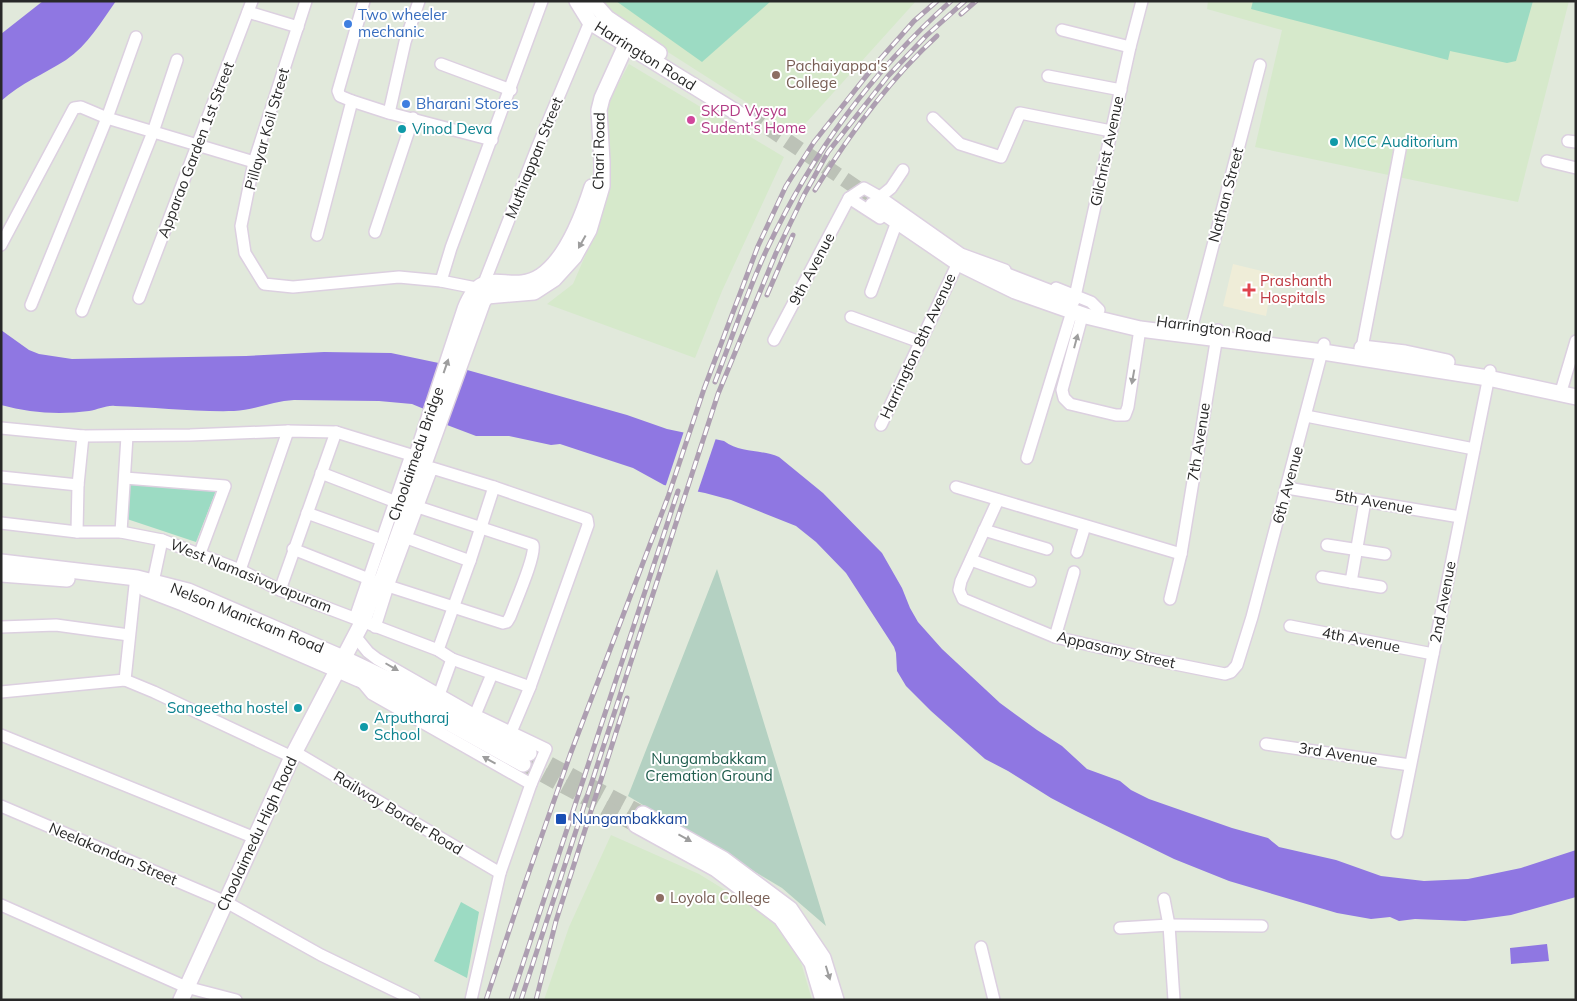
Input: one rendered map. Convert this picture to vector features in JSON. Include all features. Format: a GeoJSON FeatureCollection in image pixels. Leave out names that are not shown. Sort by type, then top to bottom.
{"type":"FeatureCollection","features":[{"type":"Feature","properties":{"kind":"street","name":"Pillayar Koil Street"},"geometry":{"type":"LineString","coordinates":[[306,1],[254,162],[241,226],[245,253],[264,284],[293,287],[399,277],[441,281]]}},
{"type":"Feature","properties":{"kind":"street"},"geometry":{"type":"LineString","coordinates":[[364,1],[338,91],[340,96],[389,113],[492,140]]}},
{"type":"Feature","properties":{"kind":"street"},"geometry":{"type":"LineString","coordinates":[[389,113],[405,42],[419,1]]}},
{"type":"Feature","properties":{"kind":"street"},"geometry":{"type":"LineString","coordinates":[[483,289],[441,281],[451,248],[542,1]]}},
{"type":"Feature","properties":{"kind":"street","name":"Harrington Road"},"geometry":{"type":"LineString","coordinates":[[575,2],[590,22],[748,117],[607,18],[592,1]]}},
{"type":"Feature","properties":{"kind":"street","name":"Gilchrist Avenue"},"geometry":{"type":"LineString","coordinates":[[1081,310],[1111,131],[1142,1]]}},
{"type":"Feature","properties":{"kind":"street"},"geometry":{"type":"LineString","coordinates":[[250,7],[298,27]]}},
{"type":"Feature","properties":{"kind":"street","name":"Apparao Garden 1st Street"},"geometry":{"type":"LineString","coordinates":[[139,298],[250,7]]}},
{"type":"Feature","properties":{"kind":"street","name":"Muthiappan Street"},"geometry":{"type":"LineString","coordinates":[[483,289],[537,148],[590,22]]}},
{"type":"Feature","properties":{"kind":"street"},"geometry":{"type":"LineString","coordinates":[[1062,30],[1130,47]]}},
{"type":"Feature","properties":{"kind":"street"},"geometry":{"type":"LineString","coordinates":[[31,304],[107,118],[136,37]]}},
{"type":"Feature","properties":{"kind":"street","name":"Chari Road"},"geometry":{"type":"LineString","coordinates":[[483,289],[534,292],[554,279],[574,257],[589,230],[602,186],[599,110],[623,43]]}},
{"type":"Feature","properties":{"kind":"street"},"geometry":{"type":"LineString","coordinates":[[82,311],[153,132],[177,60]]}},
{"type":"Feature","properties":{"kind":"street"},"geometry":{"type":"LineString","coordinates":[[441,64],[510,90]]}},
{"type":"Feature","properties":{"kind":"street","name":"Nathan Street"},"geometry":{"type":"LineString","coordinates":[[1192,326],[1260,65]]}},
{"type":"Feature","properties":{"kind":"street"},"geometry":{"type":"LineString","coordinates":[[1048,76],[1120,90]]}},
{"type":"Feature","properties":{"kind":"street"},"geometry":{"type":"LineString","coordinates":[[317,235],[352,101]]}},
{"type":"Feature","properties":{"kind":"street"},"geometry":{"type":"LineString","coordinates":[[1,245],[74,108],[81,107],[107,118],[254,162]]}},
{"type":"Feature","properties":{"kind":"street"},"geometry":{"type":"LineString","coordinates":[[933,118],[960,144],[1001,157],[1020,113],[1111,131]]}},
{"type":"Feature","properties":{"kind":"street"},"geometry":{"type":"LineString","coordinates":[[375,232],[413,118]]}},
{"type":"Feature","properties":{"kind":"street"},"geometry":{"type":"LineString","coordinates":[[1362,348],[1400,150]]}},
{"type":"Feature","properties":{"kind":"street"},"geometry":{"type":"LineString","coordinates":[[1548,161],[1576,168]]}},
{"type":"Feature","properties":{"kind":"street"},"geometry":{"type":"LineString","coordinates":[[903,170],[895,183],[876,197],[864,188],[849,198],[956,267],[1053,312],[1081,310],[1140,328],[1217,334]]}},
{"type":"Feature","properties":{"kind":"street","name":"Harrington Road"},"geometry":{"type":"LineString","coordinates":[[876,197],[960,258],[1081,310],[1192,326],[1217,334],[1324,348],[1362,348],[1405,353],[1489,375],[1569,389]]}},
{"type":"Feature","properties":{"kind":"street","name":"9th Avenue"},"geometry":{"type":"LineString","coordinates":[[774,340],[849,198]]}},
{"type":"Feature","properties":{"kind":"street"},"geometry":{"type":"LineString","coordinates":[[871,292],[895,227]]}},
{"type":"Feature","properties":{"kind":"street","name":"Harrington 8th Avenue"},"geometry":{"type":"LineString","coordinates":[[881,425],[956,267]]}},
{"type":"Feature","properties":{"kind":"street","name":"Choolaimedu Bridge"},"geometry":{"type":"LineString","coordinates":[[424,447],[471,311],[482,301],[483,289]]}},
{"type":"Feature","properties":{"kind":"street"},"geometry":{"type":"LineString","coordinates":[[1081,310],[1062,390],[1064,398],[1070,404],[1116,415],[1125,414],[1128,407],[1140,328]]}},
{"type":"Feature","properties":{"kind":"street"},"geometry":{"type":"LineString","coordinates":[[1027,458],[1081,310]]}},
{"type":"Feature","properties":{"kind":"street"},"geometry":{"type":"LineString","coordinates":[[851,317],[920,342]]}},
{"type":"Feature","properties":{"kind":"street","name":"7th Avenue"},"geometry":{"type":"LineString","coordinates":[[1170,599],[1180,554],[1217,334]]}},
{"type":"Feature","properties":{"kind":"street"},"geometry":{"type":"LineString","coordinates":[[1569,389],[1576,341]]}},
{"type":"Feature","properties":{"kind":"street"},"geometry":{"type":"LineString","coordinates":[[1324,348],[1489,375],[1576,397]]}},
{"type":"Feature","properties":{"kind":"street","name":"6th Avenue"},"geometry":{"type":"LineString","coordinates":[[1252,617],[1324,348]]}},
{"type":"Feature","properties":{"kind":"street","name":"2nd Avenue"},"geometry":{"type":"LineString","coordinates":[[1397,833],[1489,375]]}},
{"type":"Feature","properties":{"kind":"street"},"geometry":{"type":"LineString","coordinates":[[1306,416],[1474,449]]}},
{"type":"Feature","properties":{"kind":"street"},"geometry":{"type":"LineString","coordinates":[[1,428],[83,436],[190,435],[288,431],[336,432],[411,455],[369,579],[365,622]]}},
{"type":"Feature","properties":{"kind":"street"},"geometry":{"type":"LineString","coordinates":[[240,570],[288,431]]}},
{"type":"Feature","properties":{"kind":"street"},"geometry":{"type":"LineString","coordinates":[[280,590],[336,432]]}},
{"type":"Feature","properties":{"kind":"street"},"geometry":{"type":"LineString","coordinates":[[77,532],[78,486],[83,436]]}},
{"type":"Feature","properties":{"kind":"street"},"geometry":{"type":"LineString","coordinates":[[121,532],[127,436]]}},
{"type":"Feature","properties":{"kind":"street","name":"Choolaimedu High Road"},"geometry":{"type":"LineString","coordinates":[[184,993],[294,755],[340,663],[365,622],[372,599],[383,577],[424,447]]}},
{"type":"Feature","properties":{"kind":"street"},"geometry":{"type":"LineString","coordinates":[[365,622],[388,586],[432,468],[587,519],[588,525],[530,687],[511,732]]}},
{"type":"Feature","properties":{"kind":"street"},"geometry":{"type":"LineString","coordinates":[[321,473],[396,502]]}},
{"type":"Feature","properties":{"kind":"street"},"geometry":{"type":"LineString","coordinates":[[1,477],[78,486]]}},
{"type":"Feature","properties":{"kind":"street"},"geometry":{"type":"LineString","coordinates":[[124,478],[225,486],[200,553]]}},
{"type":"Feature","properties":{"kind":"street"},"geometry":{"type":"LineString","coordinates":[[438,650],[470,562],[494,487]]}},
{"type":"Feature","properties":{"kind":"street"},"geometry":{"type":"LineString","coordinates":[[956,487],[1180,554]]}},
{"type":"Feature","properties":{"kind":"street","name":"5th Avenue"},"geometry":{"type":"LineString","coordinates":[[1288,488],[1460,517]]}},
{"type":"Feature","properties":{"kind":"street"},"geometry":{"type":"LineString","coordinates":[[998,500],[970,560],[1030,581]]}},
{"type":"Feature","properties":{"kind":"street"},"geometry":{"type":"LineString","coordinates":[[1351,582],[1365,501]]}},
{"type":"Feature","properties":{"kind":"street"},"geometry":{"type":"LineString","coordinates":[[388,586],[503,623],[507,622],[530,562],[534,550],[533,545],[418,507]]}},
{"type":"Feature","properties":{"kind":"street"},"geometry":{"type":"LineString","coordinates":[[308,513],[382,540]]}},
{"type":"Feature","properties":{"kind":"street","name":"West Namasivayapuram"},"geometry":{"type":"LineString","coordinates":[[1,523],[77,532],[121,532],[162,540],[200,553],[280,590],[438,650],[452,659],[530,687]]}},
{"type":"Feature","properties":{"kind":"street"},"geometry":{"type":"LineString","coordinates":[[1077,552],[1085,526]]}},
{"type":"Feature","properties":{"kind":"street"},"geometry":{"type":"LineString","coordinates":[[984,530],[1047,549]]}},
{"type":"Feature","properties":{"kind":"street"},"geometry":{"type":"LineString","coordinates":[[407,538],[470,562]]}},
{"type":"Feature","properties":{"kind":"street"},"geometry":{"type":"LineString","coordinates":[[153,582],[162,540]]}},
{"type":"Feature","properties":{"kind":"street"},"geometry":{"type":"LineString","coordinates":[[1327,546],[1385,554]]}},
{"type":"Feature","properties":{"kind":"street"},"geometry":{"type":"LineString","coordinates":[[293,549],[369,579]]}},
{"type":"Feature","properties":{"kind":"street","name":"Appasamy Street"},"geometry":{"type":"LineString","coordinates":[[970,560],[959,590],[964,599],[1055,637],[1225,674],[1231,672],[1237,665],[1252,617]]}},
{"type":"Feature","properties":{"kind":"street","name":"Nelson Manickam Road"},"geometry":{"type":"LineString","coordinates":[[1,562],[137,578],[188,591],[340,663]]}},
{"type":"Feature","properties":{"kind":"street"},"geometry":{"type":"LineString","coordinates":[[1055,637],[1074,572]]}},
{"type":"Feature","properties":{"kind":"street","name":"Nelson Manickam Road"},"geometry":{"type":"LineString","coordinates":[[1,574],[136,585],[340,663]]}},
{"type":"Feature","properties":{"kind":"street"},"geometry":{"type":"LineString","coordinates":[[1322,578],[1381,587]]}},
{"type":"Feature","properties":{"kind":"street"},"geometry":{"type":"LineString","coordinates":[[1,692],[125,680],[136,585]]}},
{"type":"Feature","properties":{"kind":"street"},"geometry":{"type":"LineString","coordinates":[[1,627],[56,625],[129,635]]}},
{"type":"Feature","properties":{"kind":"street","name":"4th Avenue"},"geometry":{"type":"LineString","coordinates":[[1290,626],[1433,654]]}},
{"type":"Feature","properties":{"kind":"street"},"geometry":{"type":"LineString","coordinates":[[355,636],[368,652],[377,659],[475,715],[546,749],[531,784],[500,873],[471,1000]]}},
{"type":"Feature","properties":{"kind":"street"},"geometry":{"type":"LineString","coordinates":[[439,695],[452,659]]}},
{"type":"Feature","properties":{"kind":"street"},"geometry":{"type":"LineString","coordinates":[[340,663],[427,698],[526,758],[360,679]]}},
{"type":"Feature","properties":{"kind":"street"},"geometry":{"type":"LineString","coordinates":[[340,663],[360,679],[372,694],[531,784]]}},
{"type":"Feature","properties":{"kind":"street"},"geometry":{"type":"LineString","coordinates":[[475,715],[492,674]]}},
{"type":"Feature","properties":{"kind":"street","name":"Railway Border Road"},"geometry":{"type":"LineString","coordinates":[[125,680],[294,755],[500,873]]}},
{"type":"Feature","properties":{"kind":"street"},"geometry":{"type":"LineString","coordinates":[[1,735],[255,838]]}},
{"type":"Feature","properties":{"kind":"street","name":"3rd Avenue"},"geometry":{"type":"LineString","coordinates":[[1266,744],[1410,765]]}},
{"type":"Feature","properties":{"kind":"street","name":"Neelakandan Street"},"geometry":{"type":"LineString","coordinates":[[1,806],[226,902],[321,955],[414,1000]]}},
{"type":"Feature","properties":{"kind":"street"},"geometry":{"type":"LineString","coordinates":[[639,820],[716,869],[782,918],[811,951],[823,958],[836,1000]]}},
{"type":"Feature","properties":{"kind":"street"},"geometry":{"type":"LineString","coordinates":[[1164,899],[1169,925],[1174,1000]]}},
{"type":"Feature","properties":{"kind":"street"},"geometry":{"type":"LineString","coordinates":[[1,905],[184,993],[236,1000]]}},
{"type":"Feature","properties":{"kind":"street"},"geometry":{"type":"LineString","coordinates":[[1120,928],[1169,925],[1262,926]]}},
{"type":"Feature","properties":{"kind":"street"},"geometry":{"type":"LineString","coordinates":[[981,947],[994,1000]]}},
{"type":"Feature","properties":{"kind":"street"},"geometry":{"type":"LineString","coordinates":[[811,951],[812,963],[823,1000]]}},
{"type":"Feature","properties":{"kind":"shaded area"},"geometry":{"type":"Polygon","coordinates":[[[43,1],[116,1],[94,33],[74,54],[16,89],[1,101],[1,34],[43,1]]]}},
{"type":"Feature","properties":{"kind":"shaded area","name":"Pachaiyappa's College"},"geometry":{"type":"Polygon","coordinates":[[[598,1],[916,1],[796,134],[613,17],[598,1]]]}},
{"type":"Feature","properties":{"kind":"shaded area"},"geometry":{"type":"Polygon","coordinates":[[[616,1],[771,1],[702,62],[616,1]]]}},
{"type":"Feature","properties":{"kind":"shaded area"},"geometry":{"type":"Polygon","coordinates":[[[1208,1],[1569,1],[1518,202],[1255,147],[1282,30],[1207,9],[1208,1]]]}},
{"type":"Feature","properties":{"kind":"shaded area"},"geometry":{"type":"Polygon","coordinates":[[[1253,1],[1533,1],[1516,61],[1507,63],[1450,51],[1448,60],[1251,9],[1253,1]]]}},
{"type":"Feature","properties":{"kind":"shaded area"},"geometry":{"type":"Polygon","coordinates":[[[629,64],[784,157],[722,291],[695,358],[547,304],[573,284],[598,226],[606,106],[629,64]]]}},
{"type":"Feature","properties":{"kind":"shaded area","name":"Prashanth Hospitals"},"geometry":{"type":"Polygon","coordinates":[[[1233,264],[1274,274],[1266,316],[1223,306],[1233,264]]]}},
{"type":"Feature","properties":{"kind":"shaded area"},"geometry":{"type":"Polygon","coordinates":[[[1,330],[29,350],[39,354],[72,359],[246,356],[324,352],[391,353],[453,366],[627,415],[667,429],[724,441],[743,449],[779,457],[823,493],[882,553],[902,588],[918,622],[942,649],[1000,703],[1062,746],[1087,769],[1120,781],[1131,790],[1149,799],[1232,828],[1268,838],[1279,847],[1336,860],[1381,876],[1424,881],[1468,879],[1521,868],[1576,850],[1576,897],[1511,915],[1482,919],[1465,921],[1415,919],[1399,921],[1390,917],[1371,919],[1337,913],[1229,881],[1174,859],[1076,811],[985,759],[906,686],[897,671],[894,647],[846,573],[816,542],[796,526],[731,500],[664,485],[633,468],[560,444],[551,445],[509,436],[476,436],[447,425],[424,409],[412,404],[379,401],[294,400],[234,411],[112,406],[67,413],[12,408],[1,405],[1,330]]]}},
{"type":"Feature","properties":{"kind":"shaded area"},"geometry":{"type":"Polygon","coordinates":[[[130,479],[217,488],[196,542],[127,519],[130,479]]]}},
{"type":"Feature","properties":{"kind":"shaded area","name":"Loyola College"},"geometry":{"type":"Polygon","coordinates":[[[611,835],[699,874],[777,922],[800,959],[812,1000],[544,1000],[569,927],[611,835]]]}},
{"type":"Feature","properties":{"kind":"shaded area"},"geometry":{"type":"Polygon","coordinates":[[[461,902],[479,912],[467,978],[434,961],[461,902]]]}},
{"type":"Feature","properties":{"kind":"shaded area"},"geometry":{"type":"Polygon","coordinates":[[[1547,944],[1549,961],[1511,964],[1510,948],[1547,944]]]}},
{"type":"Feature","properties":{"kind":"green space","name":"Nungambakkam Cremation Ground"},"geometry":{"type":"Polygon","coordinates":[[[717,569],[826,926],[782,888],[628,796],[717,569]]]}},
{"type":"Feature","properties":{"kind":"pier"},"geometry":{"type":"Polygon","coordinates":[[[684,431],[716,438],[697,494],[665,488],[684,431]]]}},
{"type":"Feature","properties":{"kind":"tunnel"},"geometry":{"type":"LineString","coordinates":[[749,115],[872,198]]}},
{"type":"Feature","properties":{"kind":"tunnel"},"geometry":{"type":"LineString","coordinates":[[529,753],[643,814]]}},
{"type":"Feature","properties":{"kind":"tunnel"},"geometry":{"type":"LineString","coordinates":[[523,764],[636,825]]}},
{"type":"Feature","properties":{"kind":"railway"},"geometry":{"type":"LineString","coordinates":[[486,1000],[570,755],[668,497],[704,389],[758,246],[786,186],[814,142],[875,65],[914,21],[937,1]]}},
{"type":"Feature","properties":{"kind":"railway"},"geometry":{"type":"LineString","coordinates":[[715,382],[746,298],[767,249],[804,179],[846,115],[870,85],[951,1]]}},
{"type":"Feature","properties":{"kind":"railway"},"geometry":{"type":"LineString","coordinates":[[521,1000],[718,394],[776,253],[804,195],[828,152],[888,76],[926,36],[965,1]]}},
{"type":"Feature","properties":{"kind":"railway"},"geometry":{"type":"LineString","coordinates":[[961,14],[976,1]]}},
{"type":"Feature","properties":{"kind":"railway"},"geometry":{"type":"LineString","coordinates":[[815,190],[842,149],[886,90],[937,36]]}},
{"type":"Feature","properties":{"kind":"railway"},"geometry":{"type":"LineString","coordinates":[[767,295],[793,235]]}},
{"type":"Feature","properties":{"kind":"railway"},"geometry":{"type":"LineString","coordinates":[[511,1000],[678,491]]}},
{"type":"Feature","properties":{"kind":"railway"},"geometry":{"type":"LineString","coordinates":[[536,1000],[556,921],[627,698]]}},
{"type":"Feature","properties":{"kind":"place","name":"Two wheeler mechanic"},"geometry":{"type":"Point","coordinates":[348,24]}},
{"type":"Feature","properties":{"kind":"place","name":"Pachaiyappa's College"},"geometry":{"type":"Point","coordinates":[776,75]}},
{"type":"Feature","properties":{"kind":"place","name":"Bharani Stores"},"geometry":{"type":"Point","coordinates":[406,104]}},
{"type":"Feature","properties":{"kind":"place","name":"SKPD Vysya Sudent's Home"},"geometry":{"type":"Point","coordinates":[691,120]}},
{"type":"Feature","properties":{"kind":"place","name":"Vinod Deva"},"geometry":{"type":"Point","coordinates":[402,129]}},
{"type":"Feature","properties":{"kind":"place","name":"MCC Auditorium"},"geometry":{"type":"Point","coordinates":[1334,142]}},
{"type":"Feature","properties":{"kind":"place","name":"Prashanth Hospitals"},"geometry":{"type":"Point","coordinates":[1249,290]}},
{"type":"Feature","properties":{"kind":"place","name":"Sangeetha hostel"},"geometry":{"type":"Point","coordinates":[298,708]}},
{"type":"Feature","properties":{"kind":"place","name":"Arputharaj School"},"geometry":{"type":"Point","coordinates":[364,727]}},
{"type":"Feature","properties":{"kind":"place","name":"Nungambakkam"},"geometry":{"type":"Point","coordinates":[561,819]}},
{"type":"Feature","properties":{"kind":"place","name":"Loyola College"},"geometry":{"type":"Point","coordinates":[660,898]}}]}
